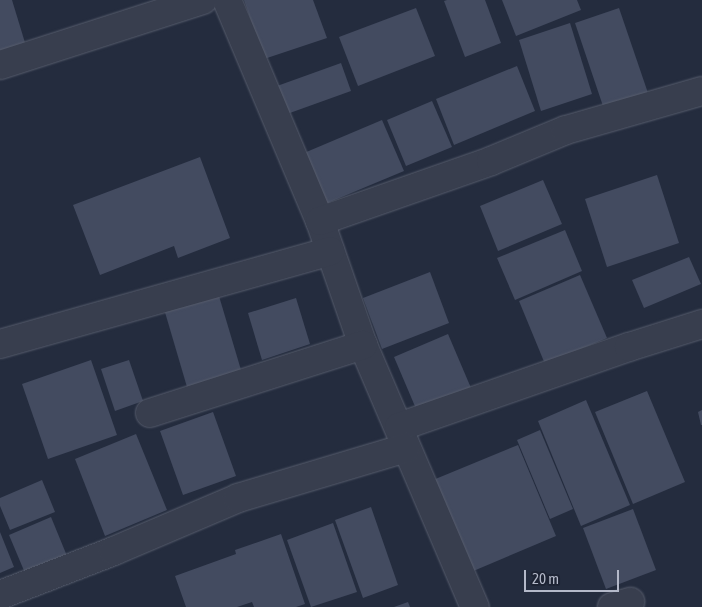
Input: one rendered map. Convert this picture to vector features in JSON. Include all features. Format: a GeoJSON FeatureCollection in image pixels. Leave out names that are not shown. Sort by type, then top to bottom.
{"type":"FeatureCollection","features":[{"type":"Feature","properties":{"kind":"street"},"geometry":{"type":"LineString","coordinates":[[0,65],[203,0]]}},
{"type":"Feature","properties":{"kind":"street"},"geometry":{"type":"LineString","coordinates":[[227,0],[320,221],[363,345],[475,607]]}},
{"type":"Feature","properties":{"kind":"street"},"geometry":{"type":"LineString","coordinates":[[320,221],[491,161],[566,130],[702,91]]}},
{"type":"Feature","properties":{"kind":"street"},"geometry":{"type":"LineString","coordinates":[[0,344],[330,251]]}},
{"type":"Feature","properties":{"kind":"street"},"geometry":{"type":"LineString","coordinates":[[0,595],[114,551],[238,498],[402,438],[629,347],[702,324]]}},
{"type":"Feature","properties":{"kind":"street"},"geometry":{"type":"LineString","coordinates":[[150,413],[363,345]]}},
{"type":"Feature","properties":{"kind":"building"},"geometry":{"type":"Polygon","coordinates":[[[0,0],[12,0],[26,46],[0,53],[0,0]]]}},
{"type":"Feature","properties":{"kind":"building"},"geometry":{"type":"Polygon","coordinates":[[[244,0],[313,0],[327,38],[264,59],[244,0]]]}},
{"type":"Feature","properties":{"kind":"building"},"geometry":{"type":"Polygon","coordinates":[[[485,0],[501,43],[465,57],[444,1],[485,0]]]}},
{"type":"Feature","properties":{"kind":"building"},"geometry":{"type":"Polygon","coordinates":[[[502,0],[577,0],[581,10],[516,36],[502,0]]]}},
{"type":"Feature","properties":{"kind":"building"},"geometry":{"type":"Polygon","coordinates":[[[416,8],[435,56],[358,86],[339,37],[416,8]]]}},
{"type":"Feature","properties":{"kind":"building"},"geometry":{"type":"Polygon","coordinates":[[[619,8],[649,96],[605,112],[575,23],[619,8]]]}},
{"type":"Feature","properties":{"kind":"building"},"geometry":{"type":"Polygon","coordinates":[[[570,23],[592,94],[541,111],[519,40],[570,23]]]}},
{"type":"Feature","properties":{"kind":"building"},"geometry":{"type":"Polygon","coordinates":[[[341,63],[351,91],[287,114],[277,86],[341,63]]]}},
{"type":"Feature","properties":{"kind":"building"},"geometry":{"type":"Polygon","coordinates":[[[517,66],[535,111],[454,145],[436,99],[517,66]]]}},
{"type":"Feature","properties":{"kind":"building"},"geometry":{"type":"Polygon","coordinates":[[[432,101],[452,147],[406,166],[387,120],[432,101]]]}},
{"type":"Feature","properties":{"kind":"building"},"geometry":{"type":"Polygon","coordinates":[[[382,120],[404,171],[325,204],[304,153],[382,120]]]}},
{"type":"Feature","properties":{"kind":"building"},"geometry":{"type":"Polygon","coordinates":[[[200,157],[230,238],[178,258],[174,246],[100,275],[73,205],[200,157]]]}},
{"type":"Feature","properties":{"kind":"building"},"geometry":{"type":"Polygon","coordinates":[[[657,175],[679,243],[607,267],[585,199],[657,175]]]}},
{"type":"Feature","properties":{"kind":"building"},"geometry":{"type":"Polygon","coordinates":[[[543,180],[562,224],[498,251],[480,206],[543,180]]]}},
{"type":"Feature","properties":{"kind":"building"},"geometry":{"type":"Polygon","coordinates":[[[565,230],[582,271],[515,300],[497,258],[565,230]]]}},
{"type":"Feature","properties":{"kind":"building"},"geometry":{"type":"Polygon","coordinates":[[[689,257],[701,284],[644,308],[632,280],[689,257]]]}},
{"type":"Feature","properties":{"kind":"building"},"geometry":{"type":"Polygon","coordinates":[[[430,272],[449,323],[382,349],[363,298],[430,272]]]}},
{"type":"Feature","properties":{"kind":"building"},"geometry":{"type":"Polygon","coordinates":[[[580,275],[607,338],[545,364],[519,301],[580,275]]]}},
{"type":"Feature","properties":{"kind":"building"},"geometry":{"type":"Polygon","coordinates":[[[216,286],[241,370],[187,387],[162,302],[216,286]]]}},
{"type":"Feature","properties":{"kind":"building"},"geometry":{"type":"Polygon","coordinates":[[[296,298],[310,344],[262,360],[248,313],[296,298]]]}},
{"type":"Feature","properties":{"kind":"building"},"geometry":{"type":"Polygon","coordinates":[[[448,334],[471,388],[417,411],[394,357],[448,334]]]}},
{"type":"Feature","properties":{"kind":"building"},"geometry":{"type":"Polygon","coordinates":[[[91,360],[117,435],[48,459],[22,384],[91,360]]]}},
{"type":"Feature","properties":{"kind":"building"},"geometry":{"type":"Polygon","coordinates":[[[129,360],[143,401],[115,411],[101,369],[129,360]]]}},
{"type":"Feature","properties":{"kind":"building"},"geometry":{"type":"Polygon","coordinates":[[[647,391],[685,482],[633,504],[595,412],[647,391]]]}},
{"type":"Feature","properties":{"kind":"building"},"geometry":{"type":"Polygon","coordinates":[[[586,400],[630,505],[581,526],[538,421],[586,400]]]}},
{"type":"Feature","properties":{"kind":"building"},"geometry":{"type":"Polygon","coordinates":[[[702,410],[702,425],[701,425],[698,412],[702,410]]]}},
{"type":"Feature","properties":{"kind":"building"},"geometry":{"type":"Polygon","coordinates":[[[213,412],[236,476],[183,495],[160,431],[213,412]]]}},
{"type":"Feature","properties":{"kind":"building"},"geometry":{"type":"Polygon","coordinates":[[[540,430],[573,509],[550,519],[517,440],[540,430]]]}},
{"type":"Feature","properties":{"kind":"building"},"geometry":{"type":"Polygon","coordinates":[[[136,434],[167,510],[105,536],[75,459],[136,434]]]}},
{"type":"Feature","properties":{"kind":"building"},"geometry":{"type":"Polygon","coordinates":[[[518,445],[556,536],[471,572],[433,480],[518,445]]]}},
{"type":"Feature","properties":{"kind":"building"},"geometry":{"type":"Polygon","coordinates":[[[42,480],[55,512],[10,530],[0,506],[0,498],[42,480]]]}},
{"type":"Feature","properties":{"kind":"building"},"geometry":{"type":"Polygon","coordinates":[[[371,507],[398,585],[363,598],[335,520],[371,507]]]}},
{"type":"Feature","properties":{"kind":"building"},"geometry":{"type":"Polygon","coordinates":[[[633,509],[656,570],[606,589],[583,528],[633,509]]]}},
{"type":"Feature","properties":{"kind":"building"},"geometry":{"type":"Polygon","coordinates":[[[51,517],[67,556],[25,573],[9,535],[51,517]]]}},
{"type":"Feature","properties":{"kind":"building"},"geometry":{"type":"Polygon","coordinates":[[[333,523],[357,592],[311,607],[287,540],[333,523]]]}},
{"type":"Feature","properties":{"kind":"building"},"geometry":{"type":"Polygon","coordinates":[[[0,532],[14,567],[0,573],[0,532]]]}},
{"type":"Feature","properties":{"kind":"building"},"geometry":{"type":"Polygon","coordinates":[[[281,534],[305,604],[296,607],[254,607],[252,602],[237,607],[186,607],[175,576],[236,554],[235,550],[281,534]]]}},
{"type":"Feature","properties":{"kind":"building"},"geometry":{"type":"Polygon","coordinates":[[[408,602],[410,607],[394,607],[408,602]]]}}]}
